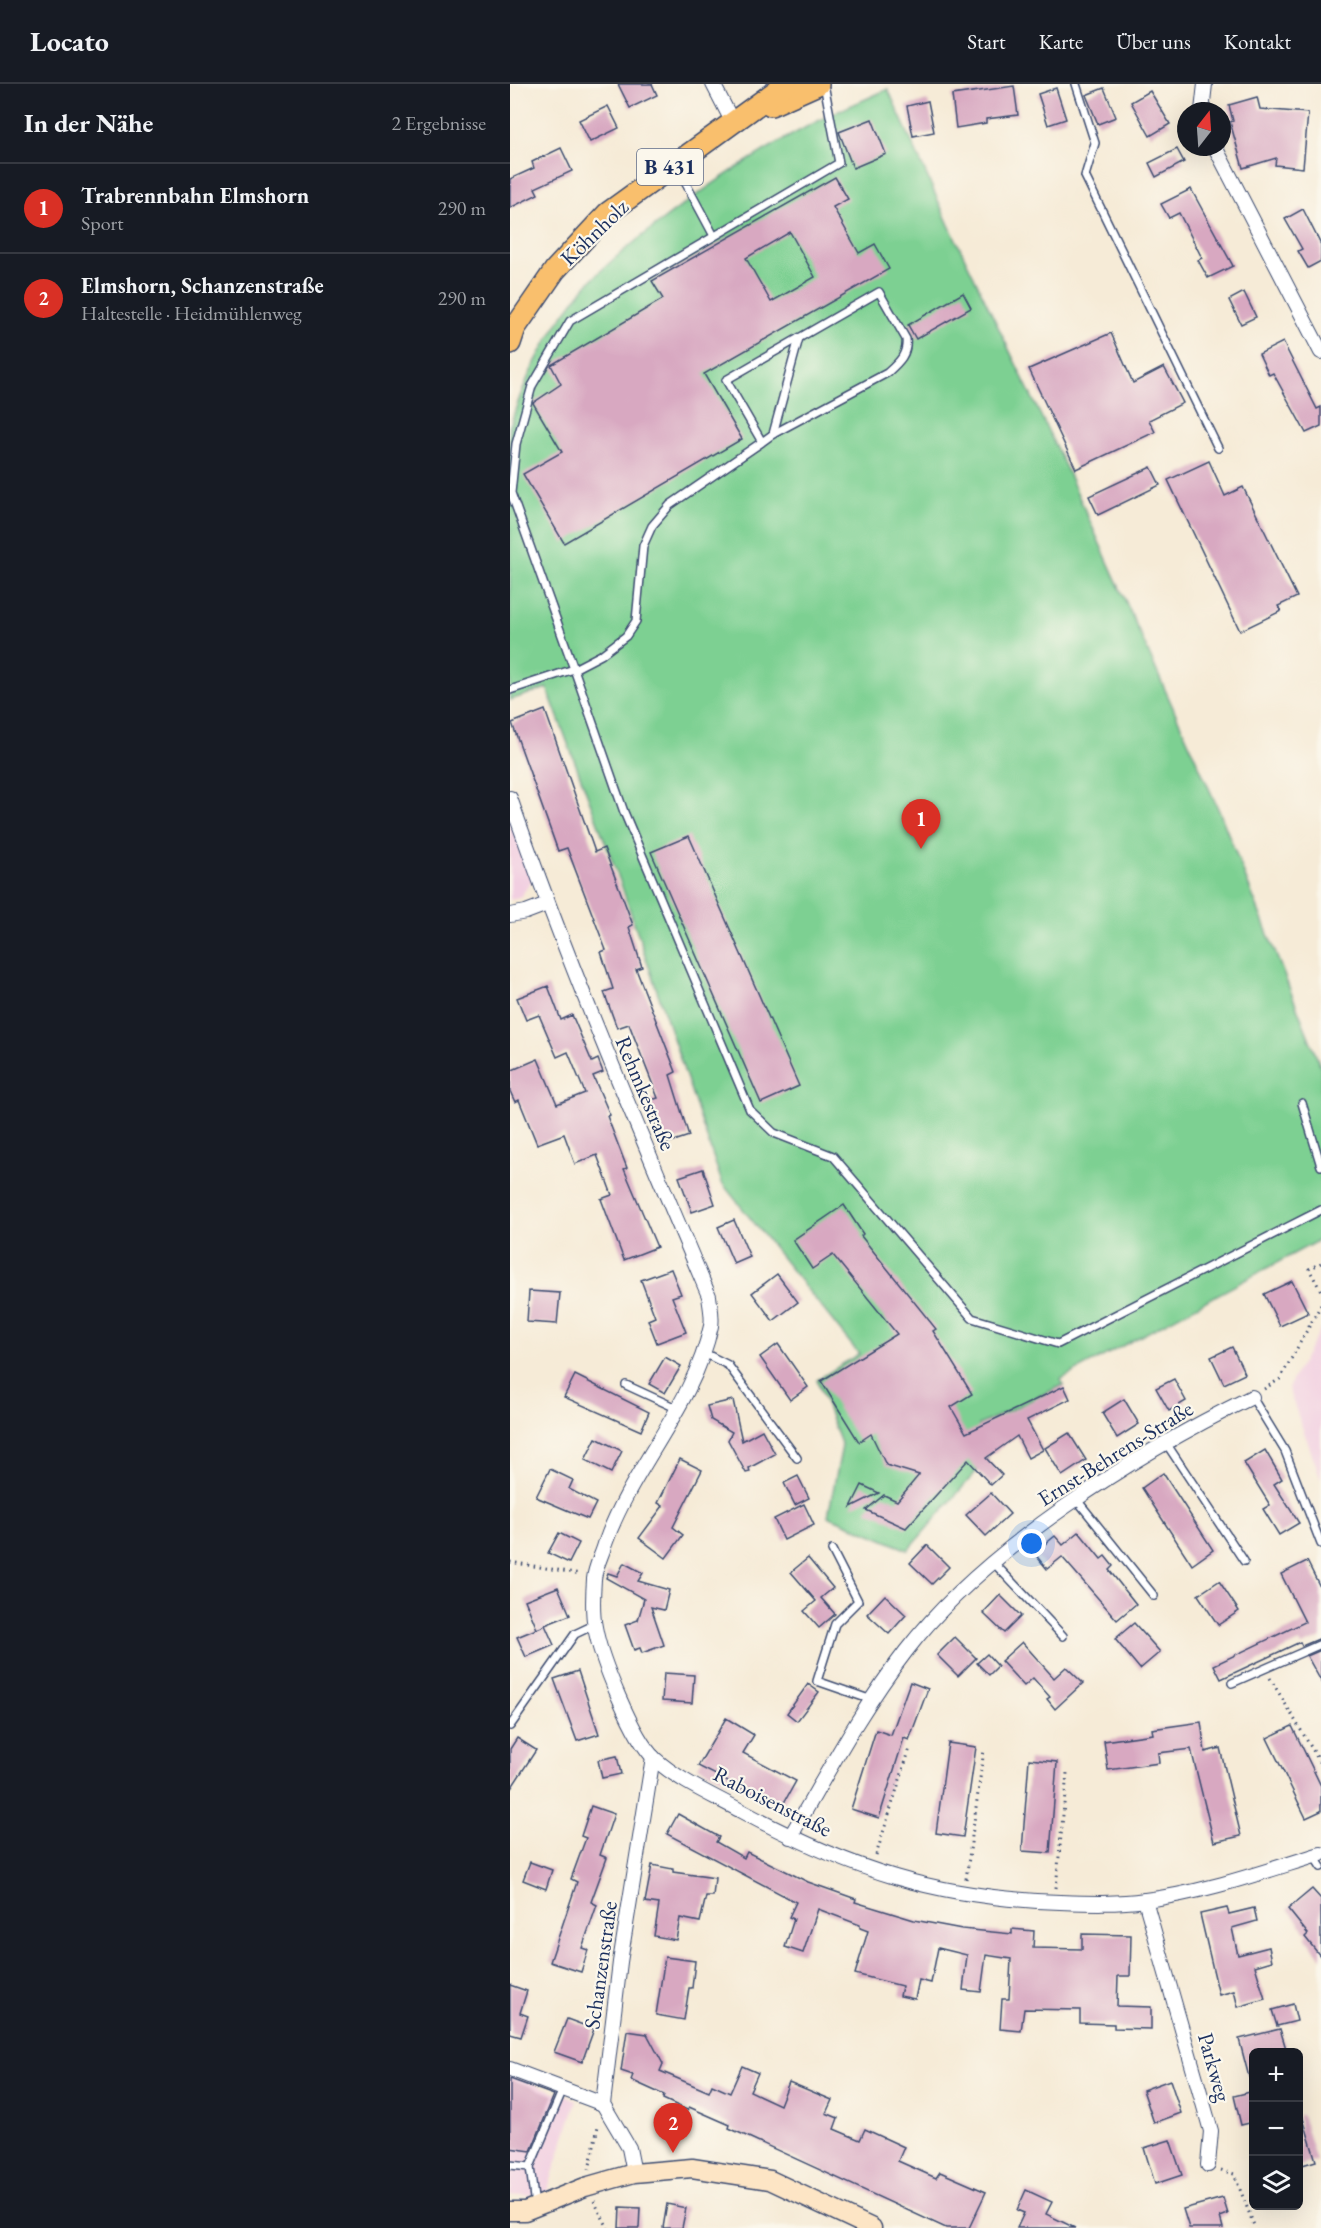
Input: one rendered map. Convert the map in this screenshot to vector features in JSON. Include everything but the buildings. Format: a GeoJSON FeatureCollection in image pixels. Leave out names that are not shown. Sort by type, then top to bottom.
{"type":"FeatureCollection","features":[{"type":"Feature","properties":{"kind":"main road","name":"B 431"},"geometry":{"type":"LineString","coordinates":[[733,123],[786,84]]}},
{"type":"Feature","properties":{"kind":"main road","name":"B 431"},"geometry":{"type":"LineString","coordinates":[[733,123],[818,84]]}},
{"type":"Feature","properties":{"kind":"main road","name":"Köhnholz"},"geometry":{"type":"LineString","coordinates":[[512,336],[555,270],[608,213],[733,123]]}},
{"type":"Feature","properties":{"kind":"street"},"geometry":{"type":"LineString","coordinates":[[713,84],[733,123]]}},
{"type":"Feature","properties":{"kind":"street"},"geometry":{"type":"LineString","coordinates":[[1203,102],[1204,84]]}},
{"type":"Feature","properties":{"kind":"street"},"geometry":{"type":"LineString","coordinates":[[1220,156],[1321,352]]}},
{"type":"Feature","properties":{"kind":"street","name":"Rehmkestraße"},"geometry":{"type":"LineString","coordinates":[[510,798],[547,904],[709,1296]]}},
{"type":"Feature","properties":{"kind":"street"},"geometry":{"type":"LineString","coordinates":[[510,915],[547,904]]}},
{"type":"Feature","properties":{"kind":"street","name":"Raboisenstraße"},"geometry":{"type":"LineString","coordinates":[[709,1296],[712,1324],[702,1352],[676,1408],[613,1522],[594,1576],[594,1626],[611,1679],[629,1717],[653,1758],[692,1784],[790,1837],[871,1871],[939,1890],[964,1894],[1006,1900],[1054,1902],[1145,1900],[1319,1859]]}},
{"type":"Feature","properties":{"kind":"street","name":"Ernst-Behrens-Straße"},"geometry":{"type":"LineString","coordinates":[[790,1837],[872,1700],[913,1643],[947,1604],[994,1563],[1077,1500],[1188,1428],[1252,1397]]}},
{"type":"Feature","properties":{"kind":"street","name":"Schanzenstraße"},"geometry":{"type":"LineString","coordinates":[[603,2104],[620,1962],[653,1758]]}},
{"type":"Feature","properties":{"kind":"street","name":"Parkweg"},"geometry":{"type":"LineString","coordinates":[[1145,1900],[1211,2131],[1208,2165]]}},
{"type":"Feature","properties":{"kind":"street"},"geometry":{"type":"LineString","coordinates":[[510,2070],[603,2104],[628,2148],[634,2173]]}},
{"type":"Feature","properties":{"kind":"street"},"geometry":{"type":"LineString","coordinates":[[510,2222],[524,2209],[585,2187],[634,2173],[692,2168],[770,2180],[872,2228]]}},
{"type":"Feature","properties":{"kind":"lane"},"geometry":{"type":"LineString","coordinates":[[824,84],[839,162],[570,321],[532,386],[516,444],[511,493],[624,812],[750,1110],[774,1132],[833,1156],[972,1318],[1058,1344],[1321,1210]]}},
{"type":"Feature","properties":{"kind":"lane"},"geometry":{"type":"LineString","coordinates":[[1076,84],[1095,143],[1084,176],[1218,448]]}},
{"type":"Feature","properties":{"kind":"lane"},"geometry":{"type":"LineString","coordinates":[[675,163],[714,236]]}},
{"type":"Feature","properties":{"kind":"lane"},"geometry":{"type":"LineString","coordinates":[[510,690],[574,669],[601,655],[626,636],[636,621],[643,546],[652,526],[670,505],[762,442],[773,434],[887,374],[900,361],[907,348],[906,339],[879,292],[726,380],[762,442]]}},
{"type":"Feature","properties":{"kind":"lane"},"geometry":{"type":"LineString","coordinates":[[773,434],[799,338]]}},
{"type":"Feature","properties":{"kind":"lane"},"geometry":{"type":"LineString","coordinates":[[1302,1103],[1321,1166]]}},
{"type":"Feature","properties":{"kind":"lane"},"geometry":{"type":"LineString","coordinates":[[702,1352],[728,1365],[797,1458]]}},
{"type":"Feature","properties":{"kind":"lane"},"geometry":{"type":"LineString","coordinates":[[626,1385],[676,1408]]}},
{"type":"Feature","properties":{"kind":"lane"},"geometry":{"type":"LineString","coordinates":[[1252,1397],[1285,1451],[1321,1544]]}},
{"type":"Feature","properties":{"kind":"lane"},"geometry":{"type":"LineString","coordinates":[[1166,1443],[1244,1561]]}},
{"type":"Feature","properties":{"kind":"lane"},"geometry":{"type":"LineString","coordinates":[[1077,1500],[1154,1596]]}},
{"type":"Feature","properties":{"kind":"lane"},"geometry":{"type":"LineString","coordinates":[[832,1550],[858,1601],[836,1624],[817,1681],[872,1700]]}},
{"type":"Feature","properties":{"kind":"lane"},"geometry":{"type":"LineString","coordinates":[[994,1563],[1063,1636]]}},
{"type":"Feature","properties":{"kind":"lane"},"geometry":{"type":"LineString","coordinates":[[510,1726],[575,1634],[594,1626]]}},
{"type":"Feature","properties":{"kind":"lane"},"geometry":{"type":"LineString","coordinates":[[1232,1683],[1321,1644]]}},
{"type":"Feature","properties":{"kind":"lane"},"geometry":{"type":"LineString","coordinates":[[524,2209],[530,2168],[563,2089]]}},
{"type":"Feature","properties":{"kind":"lane"},"geometry":{"type":"LineString","coordinates":[[510,2165],[530,2168]]}},
{"type":"Feature","properties":{"kind":"path"},"geometry":{"type":"LineString","coordinates":[[1321,1263],[1309,1269],[1321,1291]]}},
{"type":"Feature","properties":{"kind":"path"},"geometry":{"type":"LineString","coordinates":[[1252,1397],[1280,1379],[1321,1305]]}},
{"type":"Feature","properties":{"kind":"path"},"geometry":{"type":"LineString","coordinates":[[510,1562],[594,1576]]}},
{"type":"Feature","properties":{"kind":"path"},"geometry":{"type":"LineString","coordinates":[[1264,1669],[1321,1764]]}},
{"type":"Feature","properties":{"kind":"path"},"geometry":{"type":"LineString","coordinates":[[871,1871],[910,1748]]}},
{"type":"Feature","properties":{"kind":"path"},"geometry":{"type":"LineString","coordinates":[[964,1894],[984,1750]]}},
{"type":"Feature","properties":{"kind":"path"},"geometry":{"type":"LineString","coordinates":[[1054,1902],[1067,1773]]}},
{"type":"Feature","properties":{"kind":"path"},"geometry":{"type":"LineString","coordinates":[[603,2104],[585,2187],[607,2221],[608,2228]]}},
{"type":"Feature","properties":{"kind":"path"},"geometry":{"type":"LineString","coordinates":[[1208,2165],[1234,2174],[1255,2228]]}},
{"type":"Feature","properties":{"kind":"shaded area"},"geometry":{"type":"Polygon","coordinates":[[[510,810],[533,879],[521,896],[510,900],[510,810]]]}},
{"type":"Feature","properties":{"kind":"shaded area"},"geometry":{"type":"Polygon","coordinates":[[[1321,1328],[1321,1479],[1288,1388],[1321,1328]]]}},
{"type":"Feature","properties":{"kind":"shaded area"},"geometry":{"type":"Polygon","coordinates":[[[510,2075],[577,2100],[546,2195],[510,2196],[510,2075]]]}},
{"type":"Feature","properties":{"kind":"green space"},"geometry":{"type":"Polygon","coordinates":[[[888,89],[949,225],[1067,470],[1220,813],[1321,1068],[1321,1239],[1061,1379],[1063,1385],[979,1425],[988,1458],[908,1550],[828,1516],[842,1446],[817,1380],[859,1354],[722,1183],[621,884],[547,688],[510,700],[510,427],[529,376],[555,328],[576,298],[601,270],[630,245],[692,199],[735,169],[780,142],[826,117],[888,89]]]}},
{"type":"Feature","properties":{"kind":"place","name":"Trabrennbahn Elmshorn"},"geometry":{"type":"Point","coordinates":[921,849]}},
{"type":"Feature","properties":{"kind":"place","name":"Elmshorn, Schanzenstraße"},"geometry":{"type":"Point","coordinates":[673,2153]}}]}
